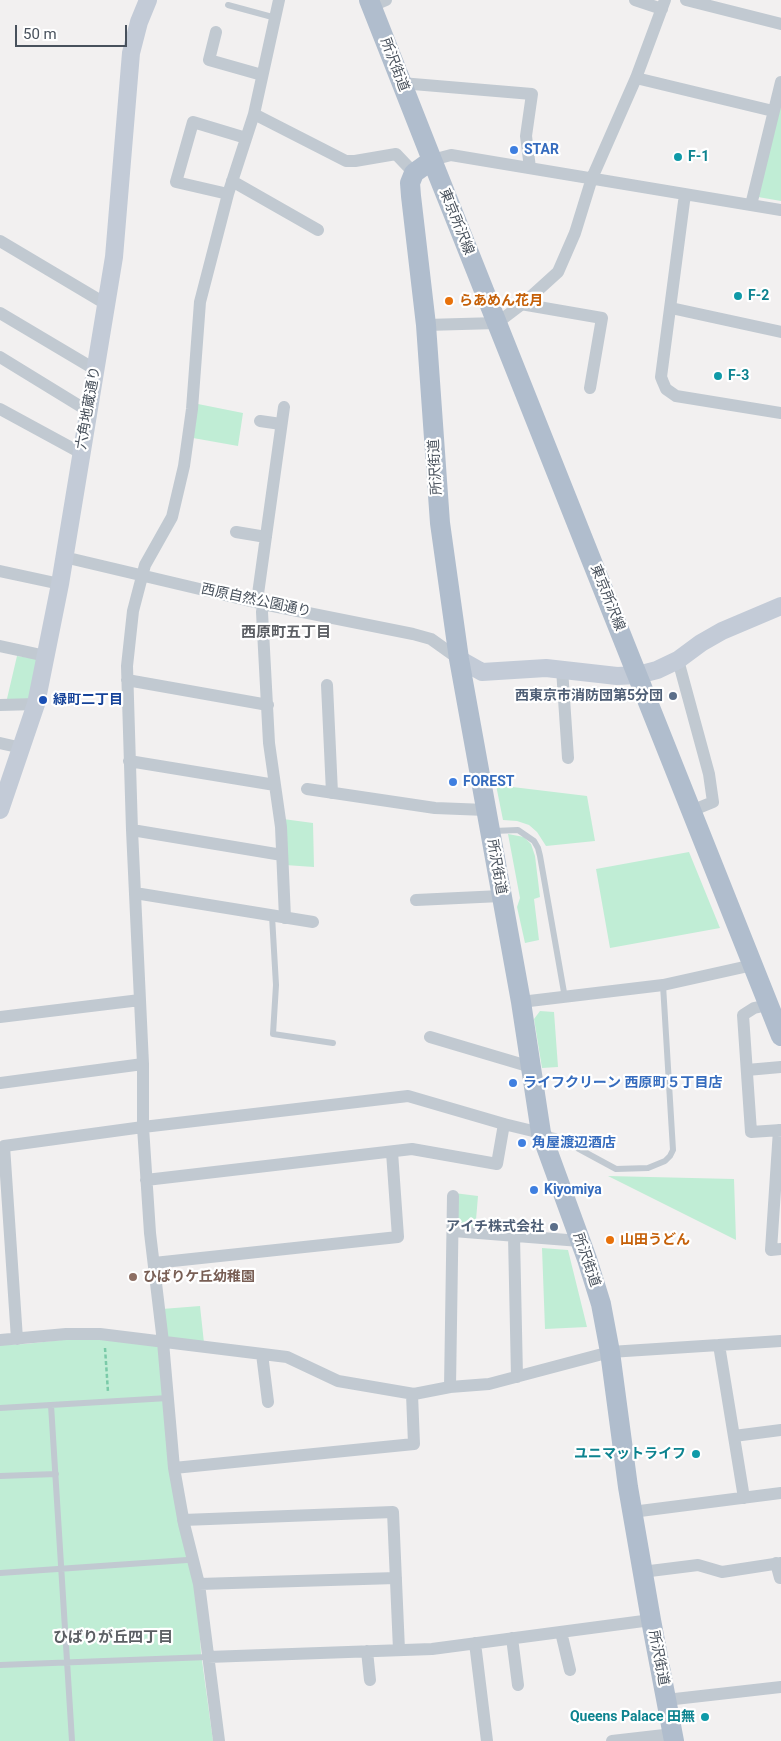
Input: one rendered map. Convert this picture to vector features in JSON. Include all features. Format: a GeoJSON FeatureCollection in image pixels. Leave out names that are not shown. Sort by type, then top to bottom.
{"type":"FeatureCollection","features":[{"type":"Feature","properties":{"kind":"main road","name":"所沢街道"},"geometry":{"type":"LineString","coordinates":[[376,2],[401,82],[432,160]]}},
{"type":"Feature","properties":{"kind":"main road"},"geometry":{"type":"LineString","coordinates":[[414,173],[432,160]]}},
{"type":"Feature","properties":{"kind":"main road","name":"東京所沢線"},"geometry":{"type":"LineString","coordinates":[[432,160],[691,812],[776,1020]]}},
{"type":"Feature","properties":{"kind":"main road","name":"所沢街道"},"geometry":{"type":"LineString","coordinates":[[414,173],[410,184],[426,325],[440,523],[459,659],[521,1002],[541,1133],[601,1304],[610,1352],[632,1512],[650,1620],[674,1737]]}},
{"type":"Feature","properties":{"kind":"street","name":"六角地蔵通り"},"geometry":{"type":"LineString","coordinates":[[0,810],[36,704],[60,584],[114,257],[131,53],[139,22],[148,0]]}},
{"type":"Feature","properties":{"kind":"street"},"geometry":{"type":"LineString","coordinates":[[219,1741],[199,1584],[183,1520],[174,1468],[146,1180],[127,680],[132,611],[145,565],[172,518],[184,466],[192,409],[200,302],[228,194],[254,114],[279,0]]}},
{"type":"Feature","properties":{"kind":"street"},"geometry":{"type":"LineString","coordinates":[[426,325],[497,323],[558,272],[575,233],[592,178],[636,78],[663,5],[635,0]]}},
{"type":"Feature","properties":{"kind":"street"},"geometry":{"type":"LineString","coordinates":[[686,0],[781,24]]}},
{"type":"Feature","properties":{"kind":"street"},"geometry":{"type":"LineString","coordinates":[[216,32],[209,60],[262,75]]}},
{"type":"Feature","properties":{"kind":"street"},"geometry":{"type":"LineString","coordinates":[[636,78],[773,111]]}},
{"type":"Feature","properties":{"kind":"street"},"geometry":{"type":"LineString","coordinates":[[401,82],[532,94],[526,136],[530,168]]}},
{"type":"Feature","properties":{"kind":"street"},"geometry":{"type":"LineString","coordinates":[[751,205],[781,82]]}},
{"type":"Feature","properties":{"kind":"street"},"geometry":{"type":"LineString","coordinates":[[254,114],[346,160],[355,161],[396,154],[414,173]]}},
{"type":"Feature","properties":{"kind":"street"},"geometry":{"type":"LineString","coordinates":[[228,194],[176,182],[192,122],[246,138]]}},
{"type":"Feature","properties":{"kind":"street"},"geometry":{"type":"LineString","coordinates":[[432,160],[451,155],[781,210]]}},
{"type":"Feature","properties":{"kind":"street"},"geometry":{"type":"LineString","coordinates":[[232,181],[318,230]]}},
{"type":"Feature","properties":{"kind":"street"},"geometry":{"type":"LineString","coordinates":[[685,194],[661,377],[666,389],[676,396],[781,413]]}},
{"type":"Feature","properties":{"kind":"street"},"geometry":{"type":"LineString","coordinates":[[0,241],[106,304]]}},
{"type":"Feature","properties":{"kind":"street"},"geometry":{"type":"LineString","coordinates":[[521,304],[602,318],[590,388]]}},
{"type":"Feature","properties":{"kind":"street"},"geometry":{"type":"LineString","coordinates":[[671,308],[781,332]]}},
{"type":"Feature","properties":{"kind":"street"},"geometry":{"type":"LineString","coordinates":[[0,313],[96,370]]}},
{"type":"Feature","properties":{"kind":"street"},"geometry":{"type":"LineString","coordinates":[[0,358],[88,411]]}},
{"type":"Feature","properties":{"kind":"street"},"geometry":{"type":"LineString","coordinates":[[279,917],[282,855],[281,827],[269,743],[260,603],[266,536],[284,407]]}},
{"type":"Feature","properties":{"kind":"street"},"geometry":{"type":"LineString","coordinates":[[0,409],[81,453]]}},
{"type":"Feature","properties":{"kind":"street"},"geometry":{"type":"LineString","coordinates":[[260,421],[281,424]]}},
{"type":"Feature","properties":{"kind":"street"},"geometry":{"type":"LineString","coordinates":[[236,532],[266,536]]}},
{"type":"Feature","properties":{"kind":"street","name":"西原自然公園通り"},"geometry":{"type":"LineString","coordinates":[[64,557],[260,603],[431,639],[459,659],[482,672],[546,668],[617,676],[638,675],[657,670],[678,660],[701,643],[722,631],[781,606]]}},
{"type":"Feature","properties":{"kind":"street"},"geometry":{"type":"LineString","coordinates":[[0,572],[60,584]]}},
{"type":"Feature","properties":{"kind":"street"},"geometry":{"type":"LineString","coordinates":[[0,646],[46,656]]}},
{"type":"Feature","properties":{"kind":"street"},"geometry":{"type":"LineString","coordinates":[[678,660],[709,774],[713,802],[691,812]]}},
{"type":"Feature","properties":{"kind":"street"},"geometry":{"type":"LineString","coordinates":[[562,669],[568,758]]}},
{"type":"Feature","properties":{"kind":"street"},"geometry":{"type":"LineString","coordinates":[[127,680],[268,705]]}},
{"type":"Feature","properties":{"kind":"street"},"geometry":{"type":"LineString","coordinates":[[327,685],[332,793]]}},
{"type":"Feature","properties":{"kind":"street"},"geometry":{"type":"LineString","coordinates":[[0,705],[36,704]]}},
{"type":"Feature","properties":{"kind":"street"},"geometry":{"type":"LineString","coordinates":[[329,734],[342,734]]}},
{"type":"Feature","properties":{"kind":"street"},"geometry":{"type":"LineString","coordinates":[[0,743],[22,748]]}},
{"type":"Feature","properties":{"kind":"street"},"geometry":{"type":"LineString","coordinates":[[129,761],[275,785]]}},
{"type":"Feature","properties":{"kind":"street"},"geometry":{"type":"LineString","coordinates":[[307,790],[435,808],[486,810]]}},
{"type":"Feature","properties":{"kind":"street"},"geometry":{"type":"LineString","coordinates":[[132,830],[282,855]]}},
{"type":"Feature","properties":{"kind":"street"},"geometry":{"type":"LineString","coordinates":[[135,893],[313,922]]}},
{"type":"Feature","properties":{"kind":"street"},"geometry":{"type":"LineString","coordinates":[[416,900],[502,896]]}},
{"type":"Feature","properties":{"kind":"street"},"geometry":{"type":"LineString","coordinates":[[521,1002],[663,986],[753,965]]}},
{"type":"Feature","properties":{"kind":"street"},"geometry":{"type":"LineString","coordinates":[[0,1017],[140,1000]]}},
{"type":"Feature","properties":{"kind":"street"},"geometry":{"type":"LineString","coordinates":[[776,1020],[754,1008],[743,1015],[751,1132],[780,1130],[771,1250],[781,1249]]}},
{"type":"Feature","properties":{"kind":"street"},"geometry":{"type":"LineString","coordinates":[[430,1037],[531,1067]]}},
{"type":"Feature","properties":{"kind":"street"},"geometry":{"type":"LineString","coordinates":[[0,1083],[143,1064]]}},
{"type":"Feature","properties":{"kind":"street"},"geometry":{"type":"LineString","coordinates":[[747,1070],[781,1067]]}},
{"type":"Feature","properties":{"kind":"street"},"geometry":{"type":"LineString","coordinates":[[17,1339],[4,1146],[143,1127],[408,1096],[541,1133]]}},
{"type":"Feature","properties":{"kind":"street"},"geometry":{"type":"LineString","coordinates":[[146,1180],[412,1150],[497,1164],[504,1124]]}},
{"type":"Feature","properties":{"kind":"street"},"geometry":{"type":"LineString","coordinates":[[154,1263],[398,1237],[392,1152]]}},
{"type":"Feature","properties":{"kind":"street"},"geometry":{"type":"LineString","coordinates":[[450,1388],[453,1196]]}},
{"type":"Feature","properties":{"kind":"street"},"geometry":{"type":"LineString","coordinates":[[452,1231],[580,1241]]}},
{"type":"Feature","properties":{"kind":"street"},"geometry":{"type":"LineString","coordinates":[[514,1236],[517,1376]]}},
{"type":"Feature","properties":{"kind":"street"},"geometry":{"type":"LineString","coordinates":[[0,1340],[66,1334],[105,1335],[287,1357],[338,1381],[412,1394],[489,1384],[610,1352],[781,1341]]}},
{"type":"Feature","properties":{"kind":"street"},"geometry":{"type":"LineString","coordinates":[[719,1345],[744,1498]]}},
{"type":"Feature","properties":{"kind":"street"},"geometry":{"type":"LineString","coordinates":[[262,1354],[268,1402]]}},
{"type":"Feature","properties":{"kind":"street"},"geometry":{"type":"LineString","coordinates":[[174,1468],[414,1444],[412,1394]]}},
{"type":"Feature","properties":{"kind":"street"},"geometry":{"type":"LineString","coordinates":[[734,1436],[781,1430]]}},
{"type":"Feature","properties":{"kind":"street"},"geometry":{"type":"LineString","coordinates":[[632,1512],[781,1493]]}},
{"type":"Feature","properties":{"kind":"street"},"geometry":{"type":"LineString","coordinates":[[183,1520],[392,1512],[399,1650]]}},
{"type":"Feature","properties":{"kind":"street"},"geometry":{"type":"LineString","coordinates":[[642,1572],[698,1565],[722,1572],[779,1563],[780,1578]]}},
{"type":"Feature","properties":{"kind":"street"},"geometry":{"type":"LineString","coordinates":[[199,1584],[396,1578]]}},
{"type":"Feature","properties":{"kind":"street"},"geometry":{"type":"LineString","coordinates":[[208,1657],[432,1649],[650,1620]]}},
{"type":"Feature","properties":{"kind":"street"},"geometry":{"type":"LineString","coordinates":[[561,1632],[570,1670]]}},
{"type":"Feature","properties":{"kind":"street"},"geometry":{"type":"LineString","coordinates":[[512,1638],[518,1685]]}},
{"type":"Feature","properties":{"kind":"street"},"geometry":{"type":"LineString","coordinates":[[475,1643],[487,1741]]}},
{"type":"Feature","properties":{"kind":"street"},"geometry":{"type":"LineString","coordinates":[[367,1651],[370,1680]]}},
{"type":"Feature","properties":{"kind":"street"},"geometry":{"type":"LineString","coordinates":[[666,1700],[781,1687]]}},
{"type":"Feature","properties":{"kind":"street"},"geometry":{"type":"LineString","coordinates":[[612,1741],[674,1737]]}},
{"type":"Feature","properties":{"kind":"lane"},"geometry":{"type":"LineString","coordinates":[[228,5],[276,18]]}},
{"type":"Feature","properties":{"kind":"lane"},"geometry":{"type":"LineString","coordinates":[[490,831],[518,830],[534,842],[538,848],[565,998]]}},
{"type":"Feature","properties":{"kind":"lane"},"geometry":{"type":"LineString","coordinates":[[279,917],[274,1034],[332,1043]]}},
{"type":"Feature","properties":{"kind":"lane"},"geometry":{"type":"LineString","coordinates":[[541,1133],[555,1136],[616,1169],[648,1168],[659,1164],[670,1156],[673,1150],[663,986]]}},
{"type":"Feature","properties":{"kind":"lane"},"geometry":{"type":"LineString","coordinates":[[0,1408],[168,1398]]}},
{"type":"Feature","properties":{"kind":"lane"},"geometry":{"type":"LineString","coordinates":[[51,1405],[72,1741]]}},
{"type":"Feature","properties":{"kind":"lane"},"geometry":{"type":"LineString","coordinates":[[0,1476],[56,1474]]}},
{"type":"Feature","properties":{"kind":"lane"},"geometry":{"type":"LineString","coordinates":[[0,1573],[188,1560]]}},
{"type":"Feature","properties":{"kind":"lane"},"geometry":{"type":"LineString","coordinates":[[0,1665],[208,1657]]}},
{"type":"Feature","properties":{"kind":"path"},"geometry":{"type":"LineString","coordinates":[[105,1335],[109,1401]]}},
{"type":"Feature","properties":{"kind":"green space"},"geometry":{"type":"Polygon","coordinates":[[[781,101],[781,201],[758,197],[781,101]]]}},
{"type":"Feature","properties":{"kind":"green space"},"geometry":{"type":"Polygon","coordinates":[[[198,404],[243,413],[238,446],[193,438],[198,404]]]}},
{"type":"Feature","properties":{"kind":"green space"},"geometry":{"type":"Polygon","coordinates":[[[17,656],[38,659],[30,707],[6,703],[17,656]]]}},
{"type":"Feature","properties":{"kind":"green space"},"geometry":{"type":"Polygon","coordinates":[[[496,785],[587,796],[595,841],[546,846],[537,832],[529,825],[517,821],[503,820],[496,785]]]}},
{"type":"Feature","properties":{"kind":"green space"},"geometry":{"type":"Polygon","coordinates":[[[283,819],[313,823],[314,867],[285,865],[283,819]]]}},
{"type":"Feature","properties":{"kind":"green space"},"geometry":{"type":"Polygon","coordinates":[[[508,834],[524,837],[531,844],[535,856],[540,897],[534,899],[539,940],[525,943],[517,907],[520,898],[508,834]]]}},
{"type":"Feature","properties":{"kind":"green space"},"geometry":{"type":"Polygon","coordinates":[[[689,852],[720,928],[610,948],[596,869],[689,852]]]}},
{"type":"Feature","properties":{"kind":"green space"},"geometry":{"type":"Polygon","coordinates":[[[540,1011],[554,1012],[558,1067],[542,1068],[534,1019],[540,1011]]]}},
{"type":"Feature","properties":{"kind":"green space"},"geometry":{"type":"Polygon","coordinates":[[[608,1176],[734,1179],[736,1240],[608,1176]]]}},
{"type":"Feature","properties":{"kind":"green space"},"geometry":{"type":"Polygon","coordinates":[[[454,1193],[478,1196],[475,1232],[454,1230],[454,1193]]]}},
{"type":"Feature","properties":{"kind":"green space"},"geometry":{"type":"Polygon","coordinates":[[[542,1248],[568,1250],[587,1327],[545,1329],[542,1248]]]}},
{"type":"Feature","properties":{"kind":"green space"},"geometry":{"type":"Polygon","coordinates":[[[200,1306],[204,1343],[167,1340],[162,1309],[200,1306]]]}},
{"type":"Feature","properties":{"kind":"green space"},"geometry":{"type":"Polygon","coordinates":[[[70,1339],[98,1339],[159,1345],[197,1599],[201,1653],[213,1741],[0,1741],[0,1345],[70,1339]]]}},
{"type":"Feature","properties":{"kind":"place","name":"STAR"},"geometry":{"type":"Point","coordinates":[514,150]}},
{"type":"Feature","properties":{"kind":"place","name":"F-1"},"geometry":{"type":"Point","coordinates":[678,157]}},
{"type":"Feature","properties":{"kind":"place","name":"F-2"},"geometry":{"type":"Point","coordinates":[738,296]}},
{"type":"Feature","properties":{"kind":"place","name":"らあめん花月"},"geometry":{"type":"Point","coordinates":[449,301]}},
{"type":"Feature","properties":{"kind":"place","name":"F-3"},"geometry":{"type":"Point","coordinates":[718,376]}},
{"type":"Feature","properties":{"kind":"place","name":"西東京市消防団第5分団"},"geometry":{"type":"Point","coordinates":[673,696]}},
{"type":"Feature","properties":{"kind":"place","name":"緑町二丁目"},"geometry":{"type":"Point","coordinates":[43,700]}},
{"type":"Feature","properties":{"kind":"place","name":"FOREST"},"geometry":{"type":"Point","coordinates":[453,782]}},
{"type":"Feature","properties":{"kind":"place","name":"ライフクリーン 西原町５丁目店"},"geometry":{"type":"Point","coordinates":[513,1083]}},
{"type":"Feature","properties":{"kind":"place","name":"角屋渡辺酒店"},"geometry":{"type":"Point","coordinates":[522,1143]}},
{"type":"Feature","properties":{"kind":"place","name":"Kiyomiya"},"geometry":{"type":"Point","coordinates":[534,1190]}},
{"type":"Feature","properties":{"kind":"place","name":"アイチ株式会社"},"geometry":{"type":"Point","coordinates":[554,1227]}},
{"type":"Feature","properties":{"kind":"place","name":"山田うどん"},"geometry":{"type":"Point","coordinates":[610,1240]}},
{"type":"Feature","properties":{"kind":"place","name":"ひばりケ丘幼稚園"},"geometry":{"type":"Point","coordinates":[133,1277]}},
{"type":"Feature","properties":{"kind":"place","name":"ユニマットライフ"},"geometry":{"type":"Point","coordinates":[696,1454]}},
{"type":"Feature","properties":{"kind":"place","name":"Queens Palace 田無"},"geometry":{"type":"Point","coordinates":[705,1717]}},
{"type":"Feature","properties":{"kind":"district","name":"西原町五丁目"},"geometry":{"type":"Point","coordinates":[286,633]}},
{"type":"Feature","properties":{"kind":"district","name":"ひばりが丘四丁目"},"geometry":{"type":"Point","coordinates":[113,1638]}}]}
